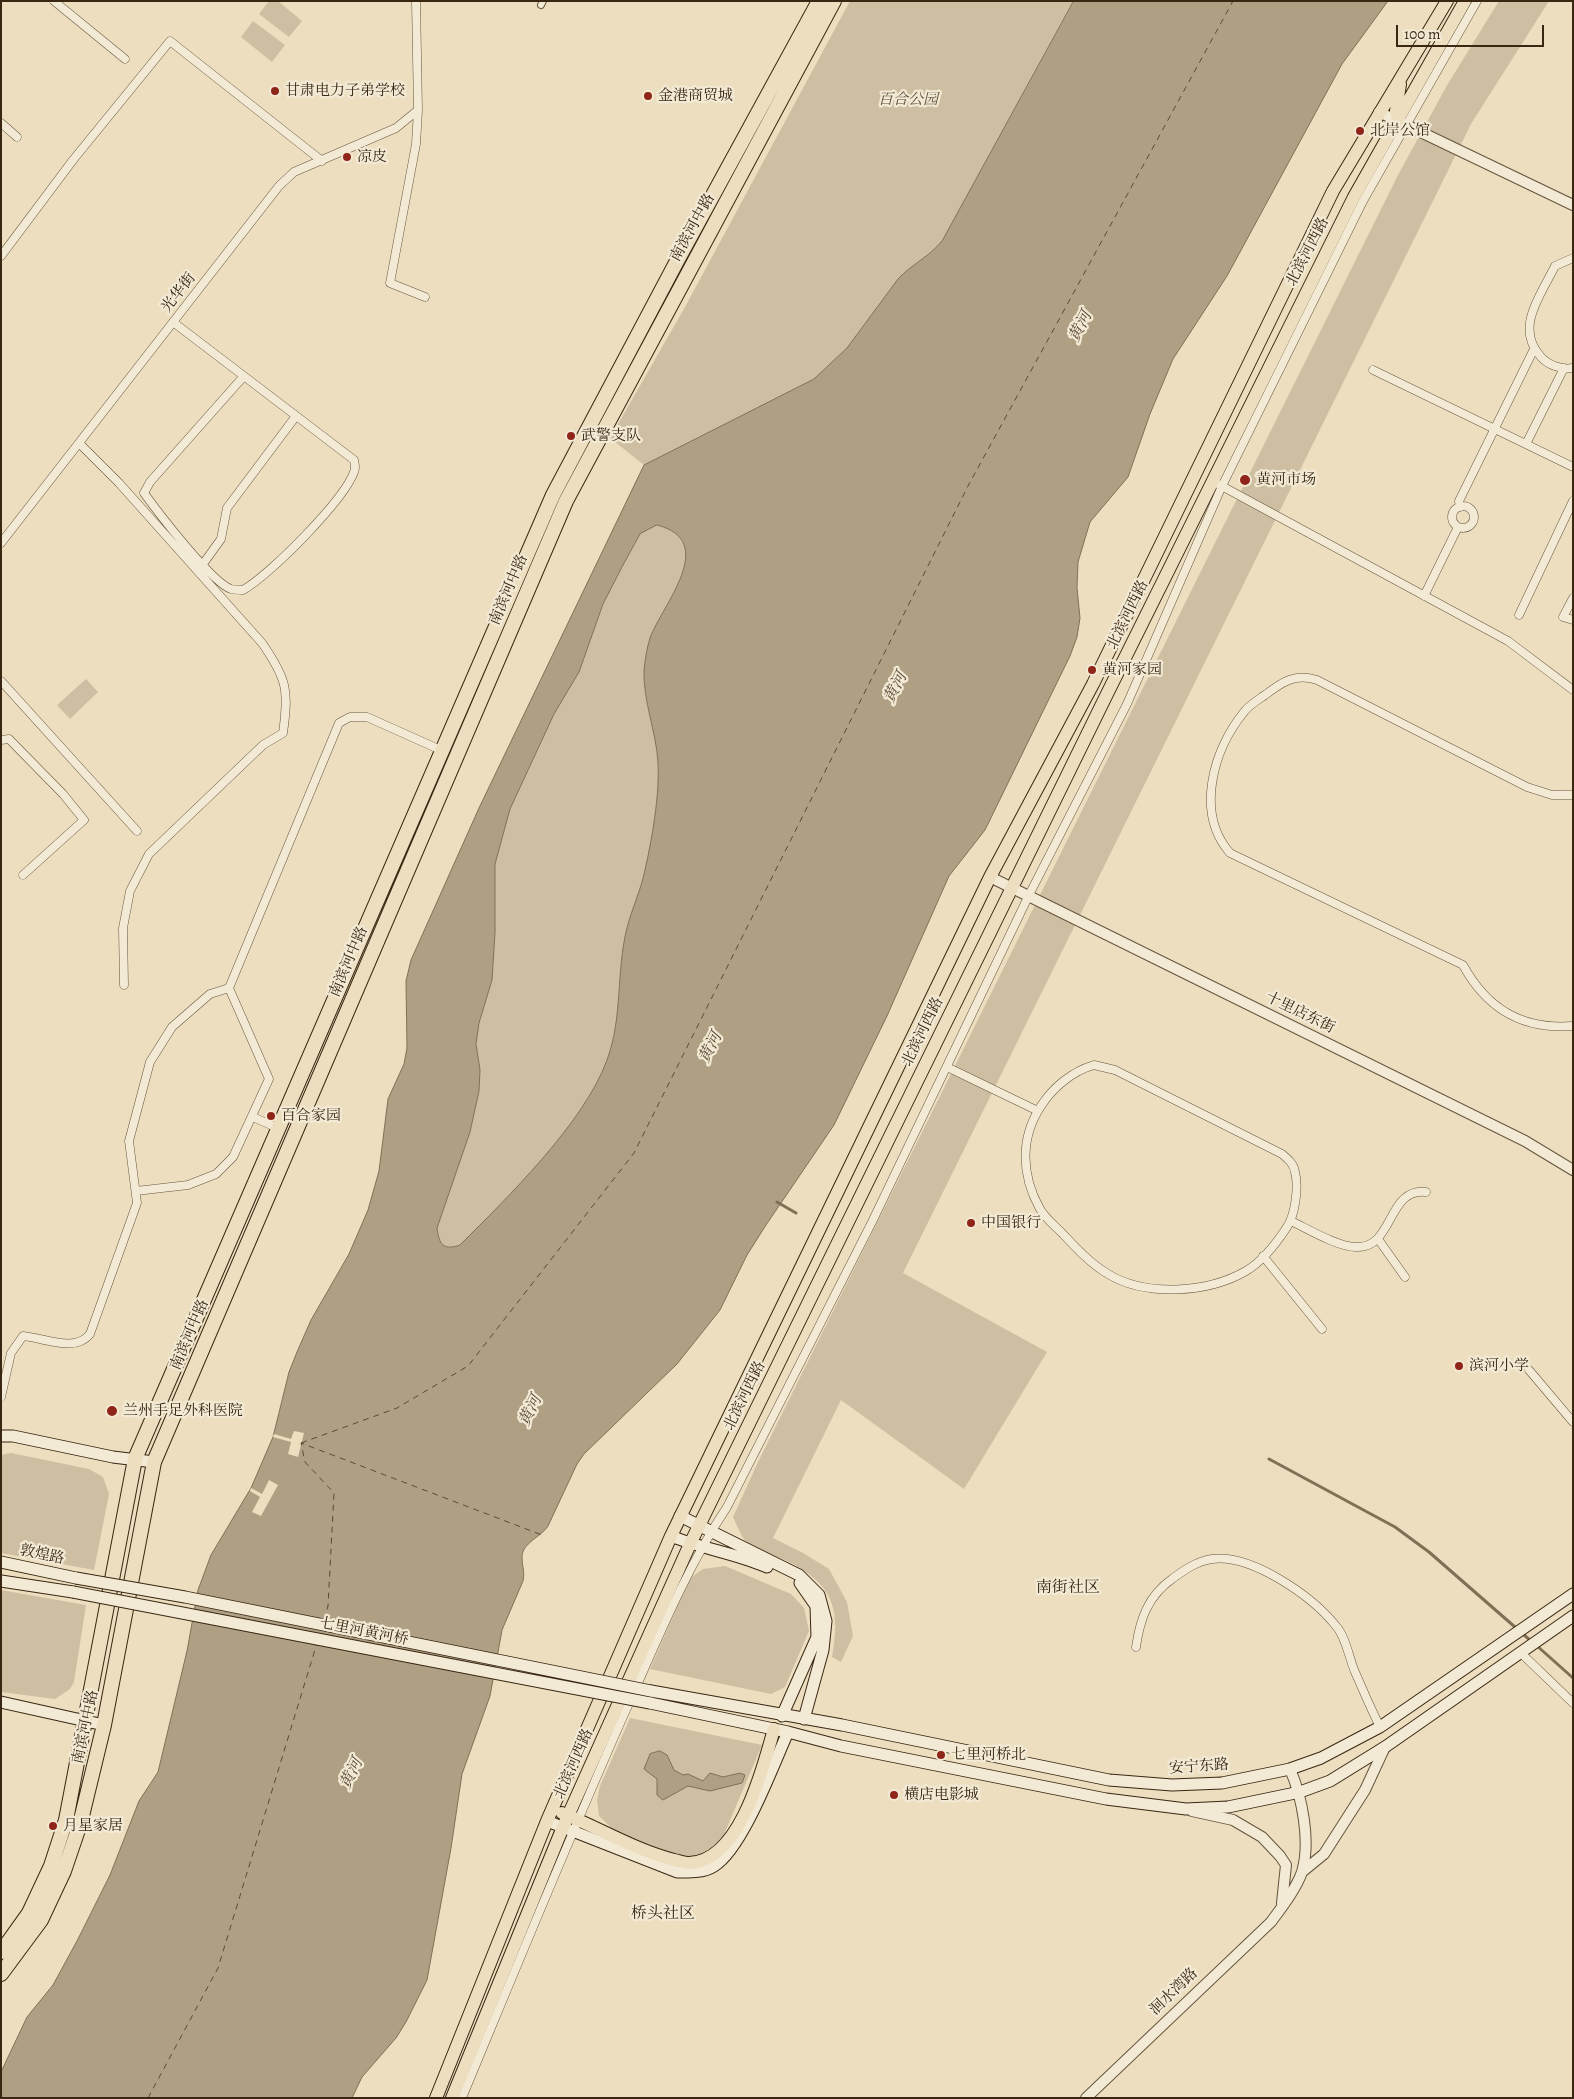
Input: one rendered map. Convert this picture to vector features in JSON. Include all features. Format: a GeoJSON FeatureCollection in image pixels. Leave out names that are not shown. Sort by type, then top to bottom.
{"type":"FeatureCollection","features":[{"type":"Feature","properties":{"kind":"highway","name":"南滨河中路"},"geometry":{"type":"LineString","coordinates":[[1,1952],[29,1913],[51,1866],[66,1820],[135,1460],[553,495],[677,261],[819,1]]}},
{"type":"Feature","properties":{"kind":"highway","name":"南滨河中路"},"geometry":{"type":"LineString","coordinates":[[1,1974],[41,1920],[64,1871],[80,1824],[104,1725],[154,1462],[566,501],[834,1]]}},
{"type":"Feature","properties":{"kind":"main road","name":"北滨河西路"},"geometry":{"type":"LineString","coordinates":[[436,2098],[552,1809],[680,1516],[990,877],[1092,684],[1333,191],[1447,1]]}},
{"type":"Feature","properties":{"kind":"main road","name":"北滨河西路"},"geometry":{"type":"LineString","coordinates":[[452,2098],[571,1824],[696,1545],[1013,886],[1217,484],[1354,197],[1404,123],[1465,1]]}},
{"type":"Feature","properties":{"kind":"main road"},"geometry":{"type":"LineString","coordinates":[[1403,73],[1398,91],[1396,112],[1404,123]]}},
{"type":"Feature","properties":{"kind":"main road"},"geometry":{"type":"LineString","coordinates":[[1,1436],[154,1462]]}},
{"type":"Feature","properties":{"kind":"main road"},"geometry":{"type":"LineString","coordinates":[[680,1516],[799,1575],[819,1594],[826,1621],[823,1650],[804,1719]]}},
{"type":"Feature","properties":{"kind":"main road"},"geometry":{"type":"LineString","coordinates":[[671,1536],[696,1545],[745,1557],[799,1582],[816,1606],[817,1637],[782,1716]]}},
{"type":"Feature","properties":{"kind":"main road","name":"敦煌路"},"geometry":{"type":"LineString","coordinates":[[1,1562],[76,1578]]}},
{"type":"Feature","properties":{"kind":"main road","name":"七里河黄河桥"},"geometry":{"type":"LineString","coordinates":[[76,1578],[185,1597],[782,1716]]}},
{"type":"Feature","properties":{"kind":"main road","name":"敦煌路"},"geometry":{"type":"LineString","coordinates":[[1,1581],[73,1592]]}},
{"type":"Feature","properties":{"kind":"main road","name":"七里河黄河桥"},"geometry":{"type":"LineString","coordinates":[[73,1592],[650,1703],[788,1732],[841,1746],[1106,1799],[1186,1809],[1228,1807],[1300,1792],[1330,1781],[1385,1747]]}},
{"type":"Feature","properties":{"kind":"main road","name":"安宁东路"},"geometry":{"type":"LineString","coordinates":[[782,1716],[1110,1780],[1172,1785],[1222,1783],[1290,1769],[1321,1758],[1380,1727],[1573,1594]]}},
{"type":"Feature","properties":{"kind":"main road"},"geometry":{"type":"LineString","coordinates":[[1385,1747],[1573,1616]]}},
{"type":"Feature","properties":{"kind":"main road"},"geometry":{"type":"LineString","coordinates":[[1,1702],[104,1725]]}},
{"type":"Feature","properties":{"kind":"main road"},"geometry":{"type":"LineString","coordinates":[[547,1822],[571,1824],[656,1855],[689,1863],[714,1855],[737,1830],[762,1771],[774,1729]]}},
{"type":"Feature","properties":{"kind":"main road"},"geometry":{"type":"LineString","coordinates":[[552,1809],[571,1824],[676,1872],[696,1872],[713,1866],[728,1854],[740,1838],[788,1732]]}},
{"type":"Feature","properties":{"kind":"street"},"geometry":{"type":"LineString","coordinates":[[54,1],[125,59]]}},
{"type":"Feature","properties":{"kind":"street"},"geometry":{"type":"LineString","coordinates":[[416,1],[418,110],[416,144],[390,283],[425,297]]}},
{"type":"Feature","properties":{"kind":"street"},"geometry":{"type":"LineString","coordinates":[[1404,123],[1477,1]]}},
{"type":"Feature","properties":{"kind":"street"},"geometry":{"type":"LineString","coordinates":[[1,256],[73,160],[170,41],[322,161]]}},
{"type":"Feature","properties":{"kind":"street","name":"光华街"},"geometry":{"type":"LineString","coordinates":[[1,542],[280,186],[294,172],[396,128],[418,110]]}},
{"type":"Feature","properties":{"kind":"street"},"geometry":{"type":"LineString","coordinates":[[1379,112],[1573,206]]}},
{"type":"Feature","properties":{"kind":"street"},"geometry":{"type":"LineString","coordinates":[[1,123],[18,137]]}},
{"type":"Feature","properties":{"kind":"street"},"geometry":{"type":"LineString","coordinates":[[1573,258],[1555,266],[1528,322],[1528,336],[1534,349],[1543,360],[1555,367],[1573,368]]}},
{"type":"Feature","properties":{"kind":"street"},"geometry":{"type":"LineString","coordinates":[[173,322],[244,376],[296,416],[354,460],[355,470],[342,492],[291,551],[252,585],[243,590],[230,588],[203,564],[165,523],[144,493],[150,482],[244,376]]}},
{"type":"Feature","properties":{"kind":"street"},"geometry":{"type":"LineString","coordinates":[[1460,507],[1459,501],[1534,349]]}},
{"type":"Feature","properties":{"kind":"street"},"geometry":{"type":"LineString","coordinates":[[1526,444],[1564,368]]}},
{"type":"Feature","properties":{"kind":"street"},"geometry":{"type":"LineString","coordinates":[[1373,370],[1573,466]]}},
{"type":"Feature","properties":{"kind":"street"},"geometry":{"type":"LineString","coordinates":[[203,564],[221,540],[227,508],[296,416]]}},
{"type":"Feature","properties":{"kind":"street"},"geometry":{"type":"LineString","coordinates":[[79,443],[119,483],[262,644],[279,667],[288,700],[284,733],[263,745],[149,854],[130,891],[123,928],[124,985]]}},
{"type":"Feature","properties":{"kind":"street"},"geometry":{"type":"LineString","coordinates":[[705,1529],[727,1507],[776,1411],[872,1222],[1029,895],[1126,704],[1217,484],[1518,646],[1573,690]]}},
{"type":"Feature","properties":{"kind":"street"},"geometry":{"type":"LineString","coordinates":[[1519,615],[1573,502]]}},
{"type":"Feature","properties":{"kind":"street"},"geometry":{"type":"LineString","coordinates":[[1458,527],[1466,528],[1474,518],[1472,510],[1460,507]]}},
{"type":"Feature","properties":{"kind":"street"},"geometry":{"type":"LineString","coordinates":[[1458,527],[1452,516],[1460,507]]}},
{"type":"Feature","properties":{"kind":"street"},"geometry":{"type":"LineString","coordinates":[[1424,596],[1458,527]]}},
{"type":"Feature","properties":{"kind":"street"},"geometry":{"type":"LineString","coordinates":[[1573,598],[1563,617],[1573,620]]}},
{"type":"Feature","properties":{"kind":"street"},"geometry":{"type":"LineString","coordinates":[[1573,795],[1552,795],[1527,787],[1317,680],[1307,677],[1286,680],[1245,711],[1222,745],[1211,785],[1214,826],[1220,841],[1230,853],[1462,966],[1475,988],[1493,1006],[1515,1018],[1553,1027],[1573,1026]]}},
{"type":"Feature","properties":{"kind":"street"},"geometry":{"type":"LineString","coordinates":[[1,681],[137,831]]}},
{"type":"Feature","properties":{"kind":"street"},"geometry":{"type":"LineString","coordinates":[[136,1191],[188,1185],[216,1174],[234,1157],[253,1117],[269,1079],[229,988],[339,723],[350,717],[367,717],[443,751]]}},
{"type":"Feature","properties":{"kind":"street"},"geometry":{"type":"LineString","coordinates":[[1,740],[9,739],[84,820],[23,876]]}},
{"type":"Feature","properties":{"kind":"street","name":"十里店东街"},"geometry":{"type":"LineString","coordinates":[[990,877],[1013,886],[1525,1141],[1573,1170]]}},
{"type":"Feature","properties":{"kind":"street"},"geometry":{"type":"LineString","coordinates":[[1,1397],[11,1353],[23,1336],[75,1345],[84,1342],[90,1334],[137,1203],[129,1141],[150,1062],[172,1026],[210,994],[229,988]]}},
{"type":"Feature","properties":{"kind":"street"},"geometry":{"type":"LineString","coordinates":[[1105,1066],[1282,1154],[1291,1162],[1296,1173],[1291,1221],[1272,1248],[1247,1270],[1216,1285],[1175,1288],[1140,1286],[1108,1274],[1081,1253],[1041,1210],[1028,1182],[1025,1150],[1032,1120],[1049,1093],[1084,1068],[1105,1066]]}},
{"type":"Feature","properties":{"kind":"street"},"geometry":{"type":"LineString","coordinates":[[947,1067],[1038,1111]]}},
{"type":"Feature","properties":{"kind":"street"},"geometry":{"type":"LineString","coordinates":[[253,1117],[280,1129]]}},
{"type":"Feature","properties":{"kind":"street"},"geometry":{"type":"LineString","coordinates":[[1291,1221],[1347,1246],[1363,1247],[1378,1240],[1406,1196],[1412,1192],[1426,1192]]}},
{"type":"Feature","properties":{"kind":"street"},"geometry":{"type":"LineString","coordinates":[[1378,1240],[1405,1277]]}},
{"type":"Feature","properties":{"kind":"street"},"geometry":{"type":"LineString","coordinates":[[1263,1256],[1322,1329]]}},
{"type":"Feature","properties":{"kind":"street"},"geometry":{"type":"LineString","coordinates":[[1529,1370],[1573,1422]]}},
{"type":"Feature","properties":{"kind":"street"},"geometry":{"type":"LineString","coordinates":[[1136,1647],[1139,1625],[1147,1604],[1161,1587],[1194,1564],[1212,1559],[1230,1559],[1258,1568],[1283,1582],[1314,1604],[1338,1627],[1380,1727]]}},
{"type":"Feature","properties":{"kind":"street"},"geometry":{"type":"LineString","coordinates":[[1530,1647],[1573,1703]]}},
{"type":"Feature","properties":{"kind":"street","name":"洄水湾路"},"geometry":{"type":"LineString","coordinates":[[1086,2098],[1271,1922],[1302,1872],[1324,1854],[1365,1790],[1385,1747]]}},
{"type":"Feature","properties":{"kind":"street","name":"洄水湾路"},"geometry":{"type":"LineString","coordinates":[[1290,1769],[1300,1792],[1305,1839],[1302,1872]]}},
{"type":"Feature","properties":{"kind":"street"},"geometry":{"type":"LineString","coordinates":[[1186,1809],[1233,1820],[1262,1837],[1286,1865],[1282,1907]]}},
{"type":"Feature","properties":{"kind":"street"},"geometry":{"type":"LineString","coordinates":[[462,2098],[571,1824]]}},
{"type":"Feature","properties":{"kind":"green space"},"geometry":{"type":"Polygon","coordinates":[[[269,1],[278,1],[302,21],[289,37],[259,14],[269,1]]]}},
{"type":"Feature","properties":{"kind":"green space","name":"百合公园"},"geometry":{"type":"Polygon","coordinates":[[[850,1],[1074,1],[942,241],[932,252],[898,279],[847,348],[814,379],[644,465],[610,438],[685,307],[850,1]]]}},
{"type":"Feature","properties":{"kind":"green space"},"geometry":{"type":"Polygon","coordinates":[[[1499,1],[1549,1],[1471,124],[903,1273],[1047,1352],[964,1489],[841,1400],[773,1538],[829,1569],[847,1602],[853,1636],[841,1662],[832,1657],[835,1640],[834,1611],[824,1589],[803,1570],[748,1544],[733,1517],[758,1462],[1398,175],[1446,87],[1499,1]]]}},
{"type":"Feature","properties":{"kind":"green space"},"geometry":{"type":"Polygon","coordinates":[[[253,21],[285,45],[272,62],[241,37],[253,21]]]}},
{"type":"Feature","properties":{"kind":"green space"},"geometry":{"type":"Polygon","coordinates":[[[657,525],[675,533],[684,545],[686,559],[682,575],[650,638],[644,670],[645,693],[658,762],[657,802],[643,877],[624,944],[612,1044],[596,1084],[563,1134],[522,1182],[460,1245],[454,1247],[446,1246],[443,1245],[439,1238],[437,1228],[470,1132],[479,1091],[480,1070],[476,1044],[479,1023],[492,980],[495,932],[495,864],[510,809],[554,714],[579,672],[603,604],[623,565],[640,534],[657,525]]]}},
{"type":"Feature","properties":{"kind":"green space"},"geometry":{"type":"Polygon","coordinates":[[[86,679],[98,692],[70,719],[57,705],[86,679]]]}},
{"type":"Feature","properties":{"kind":"green space"},"geometry":{"type":"Polygon","coordinates":[[[11,1453],[89,1469],[103,1477],[109,1494],[94,1570],[1,1553],[1,1455],[11,1453]]]}},
{"type":"Feature","properties":{"kind":"green space"},"geometry":{"type":"Polygon","coordinates":[[[725,1566],[791,1594],[804,1608],[809,1631],[785,1687],[771,1694],[650,1669],[690,1578],[703,1569],[725,1566]]]}},
{"type":"Feature","properties":{"kind":"green space"},"geometry":{"type":"Polygon","coordinates":[[[1,1590],[86,1605],[74,1682],[70,1689],[55,1699],[1,1692],[1,1590]]]}},
{"type":"Feature","properties":{"kind":"green space"},"geometry":{"type":"Polygon","coordinates":[[[630,1718],[762,1745],[723,1837],[701,1856],[685,1858],[617,1833],[599,1816],[597,1800],[600,1786],[630,1718]]]}},
{"type":"Feature","properties":{"kind":"water","name":"黄河"},"geometry":{"type":"Polygon","coordinates":[[[1074,1],[1388,1],[1342,64],[1227,276],[1173,359],[1150,414],[1128,477],[1090,522],[1078,562],[1077,588],[1080,618],[1077,637],[1070,656],[985,830],[949,876],[887,1016],[834,1125],[747,1255],[720,1310],[677,1364],[584,1454],[577,1464],[548,1526],[528,1544],[523,1552],[523,1581],[502,1630],[490,1696],[462,1774],[451,1848],[427,1980],[396,2038],[362,2077],[352,2098],[1,2098],[1,2072],[27,2017],[53,1985],[77,1941],[110,1875],[139,1801],[158,1772],[187,1651],[198,1590],[211,1555],[251,1488],[273,1437],[289,1372],[297,1352],[311,1320],[349,1254],[368,1210],[379,1171],[388,1099],[404,1064],[407,1048],[406,981],[411,960],[479,808],[644,465],[814,379],[847,348],[898,279],[932,252],[942,241],[1074,1]],[[657,525],[640,534],[603,604],[579,672],[554,714],[510,809],[495,864],[495,932],[492,980],[479,1023],[476,1044],[480,1070],[479,1091],[470,1132],[437,1228],[441,1242],[446,1246],[454,1247],[460,1245],[543,1158],[581,1109],[596,1084],[607,1060],[615,1027],[624,944],[643,877],[655,816],[658,762],[645,693],[644,670],[650,638],[682,575],[686,559],[684,545],[675,533],[657,525]]]}},
{"type":"Feature","properties":{"kind":"water"},"geometry":{"type":"Polygon","coordinates":[[[660,1751],[667,1755],[674,1770],[703,1781],[710,1773],[723,1777],[740,1773],[745,1775],[742,1783],[710,1791],[688,1786],[663,1800],[657,1795],[657,1779],[644,1769],[650,1754],[660,1751]]]}},
{"type":"Feature","properties":{"kind":"pier"},"geometry":{"type":"Polygon","coordinates":[[[294,1431],[304,1433],[298,1457],[288,1454],[291,1442],[273,1437],[274,1434],[291,1439],[294,1431]]]}},
{"type":"Feature","properties":{"kind":"pier"},"geometry":{"type":"Polygon","coordinates":[[[269,1480],[278,1485],[261,1516],[252,1512],[260,1497],[250,1491],[251,1488],[262,1494],[269,1480]]]}},
{"type":"Feature","properties":{"kind":"waterway"},"geometry":{"type":"LineString","coordinates":[[777,1202],[796,1213]]}},
{"type":"Feature","properties":{"kind":"waterway"},"geometry":{"type":"LineString","coordinates":[[1269,1459],[1395,1527],[1429,1552],[1531,1641]]}},
{"type":"Feature","properties":{"kind":"waterway"},"geometry":{"type":"LineString","coordinates":[[1536,1645],[1573,1678]]}},
{"type":"Feature","properties":{"kind":"ferry route"},"geometry":{"type":"LineString","coordinates":[[301,1443],[397,1408],[468,1366],[634,1153],[968,486],[1233,1]]}},
{"type":"Feature","properties":{"kind":"ferry route"},"geometry":{"type":"LineString","coordinates":[[324,1620],[328,1606],[334,1493],[305,1462],[301,1443],[542,1535]]}},
{"type":"Feature","properties":{"kind":"ferry route"},"geometry":{"type":"LineString","coordinates":[[148,2098],[218,1968],[317,1643]]}},
{"type":"Feature","properties":{"kind":"place","name":"甘肃电力子弟学校"},"geometry":{"type":"Point","coordinates":[275,91]}},
{"type":"Feature","properties":{"kind":"place","name":"金港商贸城"},"geometry":{"type":"Point","coordinates":[648,96]}},
{"type":"Feature","properties":{"kind":"place","name":"北岸公馆"},"geometry":{"type":"Point","coordinates":[1360,131]}},
{"type":"Feature","properties":{"kind":"place","name":"凉皮"},"geometry":{"type":"Point","coordinates":[347,157]}},
{"type":"Feature","properties":{"kind":"place","name":"武警支队"},"geometry":{"type":"Point","coordinates":[571,436]}},
{"type":"Feature","properties":{"kind":"place","name":"黄河市场"},"geometry":{"type":"Point","coordinates":[1245,480]}},
{"type":"Feature","properties":{"kind":"place","name":"黄河家园"},"geometry":{"type":"Point","coordinates":[1092,670]}},
{"type":"Feature","properties":{"kind":"place","name":"百合家园"},"geometry":{"type":"Point","coordinates":[271,1116]}},
{"type":"Feature","properties":{"kind":"place","name":"中国银行"},"geometry":{"type":"Point","coordinates":[971,1223]}},
{"type":"Feature","properties":{"kind":"place","name":"滨河小学"},"geometry":{"type":"Point","coordinates":[1459,1366]}},
{"type":"Feature","properties":{"kind":"place","name":"兰州手足外科医院"},"geometry":{"type":"Point","coordinates":[112,1411]}},
{"type":"Feature","properties":{"kind":"place","name":"七里河桥北"},"geometry":{"type":"Point","coordinates":[941,1755]}},
{"type":"Feature","properties":{"kind":"place","name":"横店电影城"},"geometry":{"type":"Point","coordinates":[894,1795]}},
{"type":"Feature","properties":{"kind":"place","name":"月星家居"},"geometry":{"type":"Point","coordinates":[53,1826]}},
{"type":"Feature","properties":{"kind":"district","name":"南街社区"},"geometry":{"type":"Point","coordinates":[1068,1588]}},
{"type":"Feature","properties":{"kind":"district","name":"桥头社区"},"geometry":{"type":"Point","coordinates":[663,1914]}}]}
